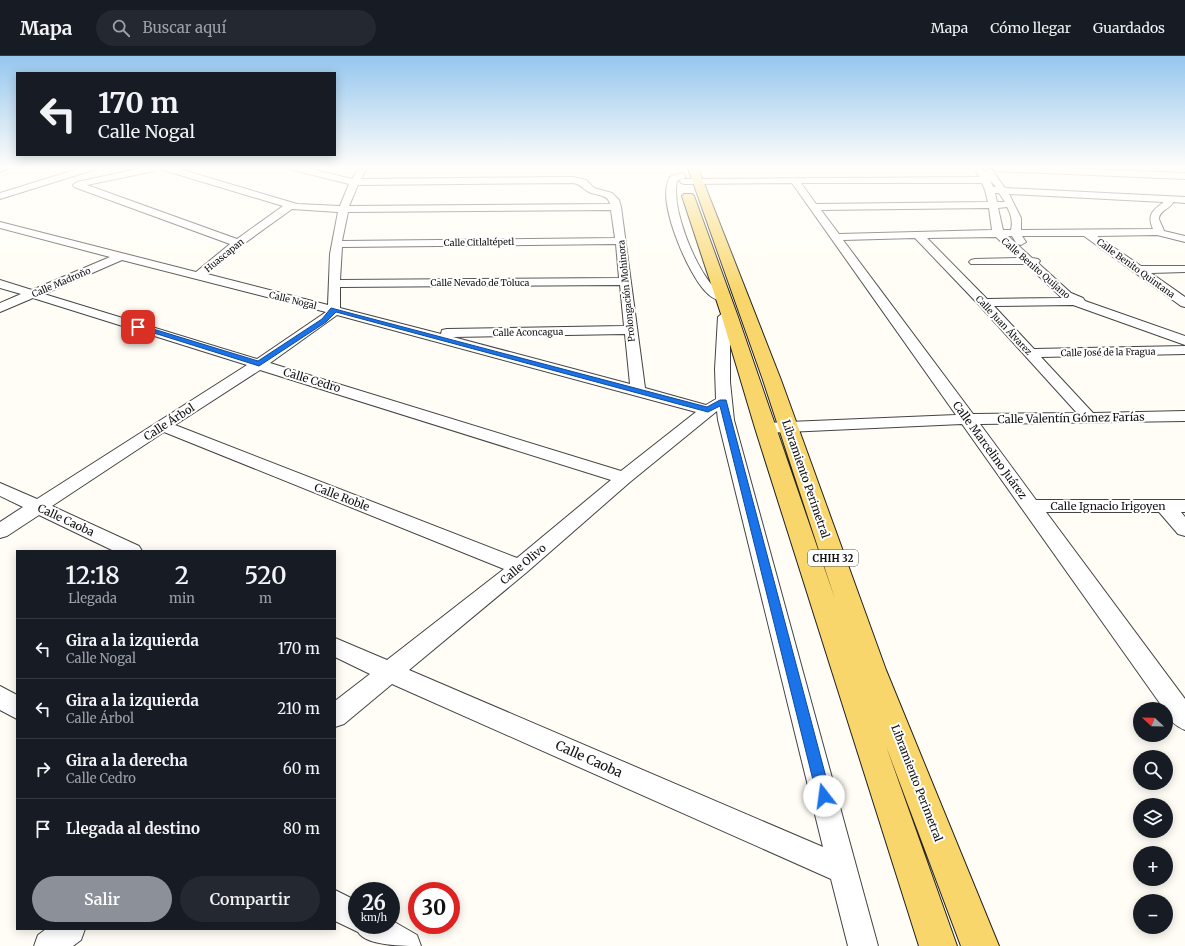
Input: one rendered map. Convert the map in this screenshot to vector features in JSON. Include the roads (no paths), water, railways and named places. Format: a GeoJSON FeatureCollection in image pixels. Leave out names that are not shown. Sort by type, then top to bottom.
{"type":"FeatureCollection","features":[{"type":"Feature","properties":{"kind":"main road","name":"Libramiento Perimetral"},"geometry":{"type":"LineString","coordinates":[[694,210],[699,231],[726,306],[776,428],[980,946]]}},
{"type":"Feature","properties":{"kind":"main road","name":"Libramiento Perimetral"},"geometry":{"type":"LineString","coordinates":[[701,210],[770,374],[776,428],[938,946]]}},
{"type":"Feature","properties":{"kind":"street"},"geometry":{"type":"LineString","coordinates":[[145,210],[238,243]]}},
{"type":"Feature","properties":{"kind":"street","name":"Huascapan"},"geometry":{"type":"LineString","coordinates":[[198,276],[238,243],[285,210]]}},
{"type":"Feature","properties":{"kind":"street"},"geometry":{"type":"LineString","coordinates":[[334,310],[334,260],[342,210]]}},
{"type":"Feature","properties":{"kind":"street","name":"Prolongación Mohinora"},"geometry":{"type":"LineString","coordinates":[[616,210],[638,390]]}},
{"type":"Feature","properties":{"kind":"street","name":"Calle Marcelino Juárez"},"geometry":{"type":"LineString","coordinates":[[815,210],[1185,719]]}},
{"type":"Feature","properties":{"kind":"street","name":"Calle Benito Quijano"},"geometry":{"type":"LineString","coordinates":[[994,210],[998,233],[1075,301],[1185,341]]}},
{"type":"Feature","properties":{"kind":"street","name":"Calle Benito Quijano"},"geometry":{"type":"LineString","coordinates":[[1012,210],[1018,223],[1015,233],[1021,242],[1056,270]]}},
{"type":"Feature","properties":{"kind":"street"},"geometry":{"type":"LineString","coordinates":[[1156,227],[1153,216],[1159,210]]}},
{"type":"Feature","properties":{"kind":"street","name":"Calle Nogal"},"geometry":{"type":"LineString","coordinates":[[0,225],[334,310],[638,390],[715,406]]}},
{"type":"Feature","properties":{"kind":"street"},"geometry":{"type":"LineString","coordinates":[[1156,227],[1185,239]]}},
{"type":"Feature","properties":{"kind":"street"},"geometry":{"type":"LineString","coordinates":[[835,237],[998,233],[1087,233],[1156,227],[1185,229]]}},
{"type":"Feature","properties":{"kind":"street","name":"Calle Benito Quintana"},"geometry":{"type":"LineString","coordinates":[[1087,233],[1185,303]]}},
{"type":"Feature","properties":{"kind":"street","name":"Calle Juan Álvarez"},"geometry":{"type":"LineString","coordinates":[[918,235],[1031,353],[1089,417]]}},
{"type":"Feature","properties":{"kind":"street","name":"Calle Citlaltépetl"},"geometry":{"type":"LineString","coordinates":[[337,244],[621,241]]}},
{"type":"Feature","properties":{"kind":"street","name":"Calle Madroño"},"geometry":{"type":"LineString","coordinates":[[0,308],[121,256]]}},
{"type":"Feature","properties":{"kind":"street"},"geometry":{"type":"LineString","coordinates":[[975,262],[1045,261]]}},
{"type":"Feature","properties":{"kind":"street"},"geometry":{"type":"LineString","coordinates":[[1137,270],[1185,269]]}},
{"type":"Feature","properties":{"kind":"street","name":"Calle Nevado de Toluca"},"geometry":{"type":"LineString","coordinates":[[334,284],[625,281]]}},
{"type":"Feature","properties":{"kind":"street","name":"Calle Cedro"},"geometry":{"type":"LineString","coordinates":[[0,284],[624,478]]}},
{"type":"Feature","properties":{"kind":"street","name":"Calle Benito Quijano"},"geometry":{"type":"LineString","coordinates":[[1078,288],[1093,300],[1185,334]]}},
{"type":"Feature","properties":{"kind":"street"},"geometry":{"type":"LineString","coordinates":[[984,303],[1093,300]]}},
{"type":"Feature","properties":{"kind":"street"},"geometry":{"type":"LineString","coordinates":[[726,306],[715,406],[726,420],[863,946]]}},
{"type":"Feature","properties":{"kind":"street","name":"Calle Árbol"},"geometry":{"type":"LineString","coordinates":[[0,531],[259,364],[324,320],[334,310]]}},
{"type":"Feature","properties":{"kind":"street","name":"Calle Aconcagua"},"geometry":{"type":"LineString","coordinates":[[426,334],[630,330]]}},
{"type":"Feature","properties":{"kind":"street","name":"Calle José de la Fragua"},"geometry":{"type":"LineString","coordinates":[[1031,353],[1185,350]]}},
{"type":"Feature","properties":{"kind":"street","name":"Calle Olivo"},"geometry":{"type":"LineString","coordinates":[[336,715],[520,567],[624,478],[715,406]]}},
{"type":"Feature","properties":{"kind":"street","name":"Calle Valentín Gómez Farías"},"geometry":{"type":"LineString","coordinates":[[776,428],[968,419],[1185,416]]}},
{"type":"Feature","properties":{"kind":"street","name":"Calle Roble"},"geometry":{"type":"LineString","coordinates":[[163,426],[520,567]]}},
{"type":"Feature","properties":{"kind":"street","name":"Calle Caoba"},"geometry":{"type":"LineString","coordinates":[[0,489],[130,550]]}},
{"type":"Feature","properties":{"kind":"street","name":"Calle Ignacio Irigoyen"},"geometry":{"type":"LineString","coordinates":[[1031,506],[1185,506]]}},
{"type":"Feature","properties":{"kind":"street"},"geometry":{"type":"LineString","coordinates":[[1164,506],[1185,529]]}},
{"type":"Feature","properties":{"kind":"street","name":"Calle Caoba"},"geometry":{"type":"LineString","coordinates":[[336,647],[843,870]]}},
{"type":"Feature","properties":{"kind":"street"},"geometry":{"type":"LineString","coordinates":[[0,697],[16,707]]}},
{"type":"Feature","properties":{"kind":"street"},"geometry":{"type":"LineString","coordinates":[[336,906],[348,913]]}},
{"type":"Feature","properties":{"kind":"street"},"geometry":{"type":"LineString","coordinates":[[49,946],[69,930]]}},
{"type":"Feature","properties":{"kind":"street"},"geometry":{"type":"LineString","coordinates":[[385,934],[406,946]]}}]}
